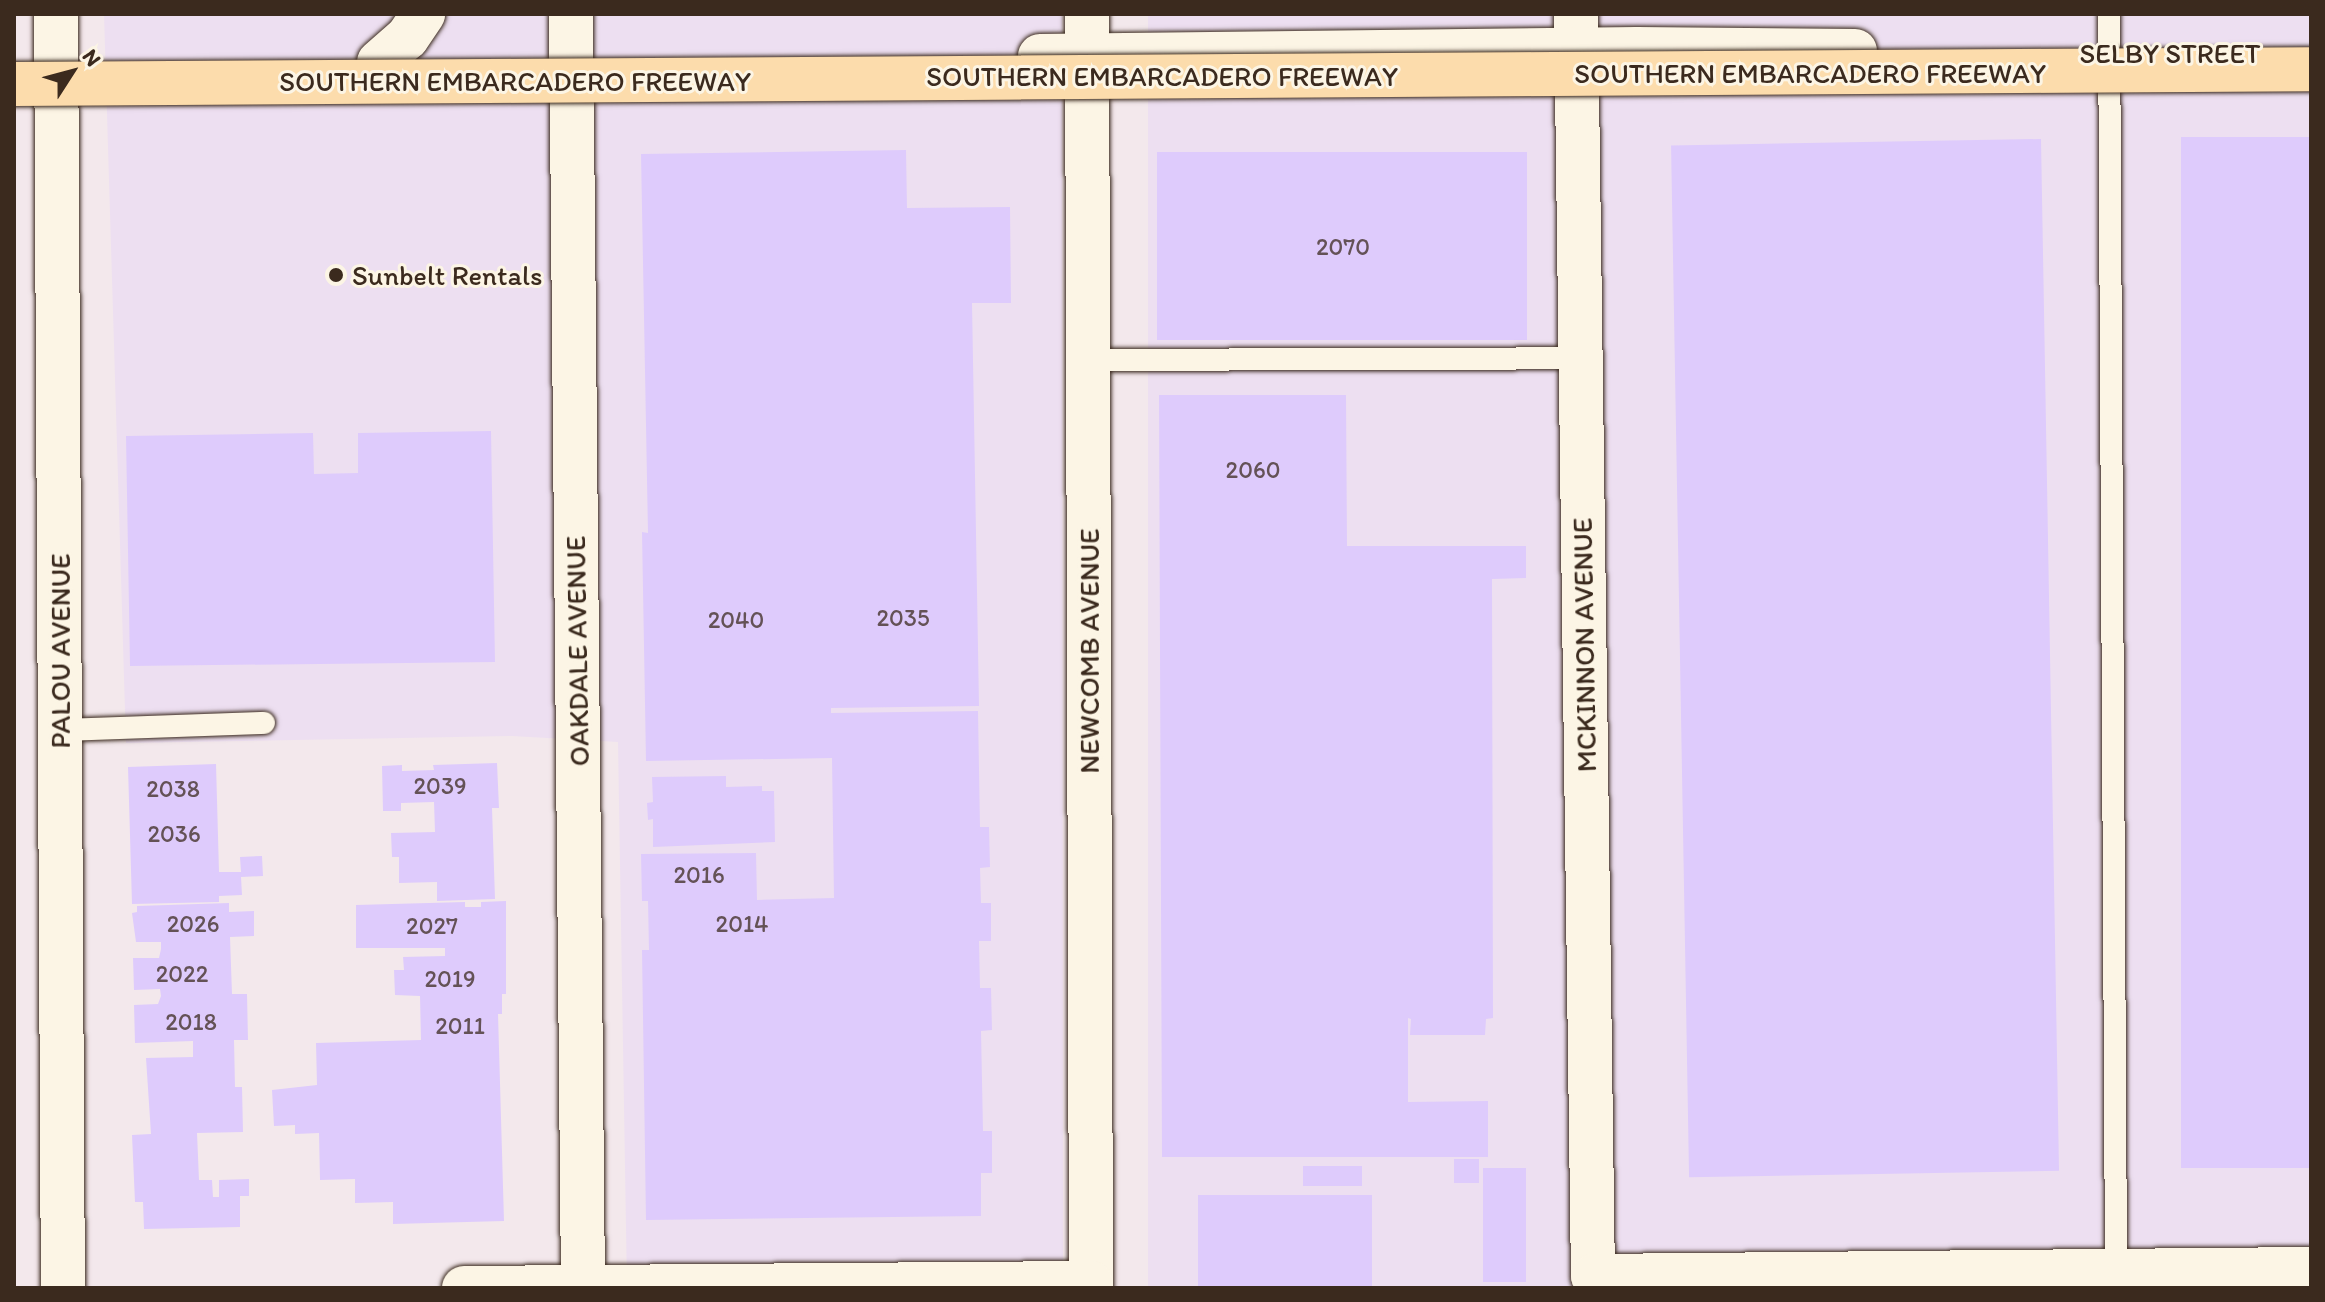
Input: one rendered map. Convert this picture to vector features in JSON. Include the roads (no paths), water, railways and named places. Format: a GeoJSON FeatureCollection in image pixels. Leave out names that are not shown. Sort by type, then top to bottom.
{"type":"FeatureCollection","features":[{"type":"Feature","properties":{"kind":"highway","name":"SOUTHERN EMBARCADERO FREEWAY"},"geometry":{"type":"LineString","coordinates":[[14,64],[2311,50]]}},
{"type":"Feature","properties":{"kind":"highway","name":"SOUTHERN EMBARCADERO FREEWAY"},"geometry":{"type":"LineString","coordinates":[[14,84],[2311,69]]}},
{"type":"Feature","properties":{"kind":"street","name":"PALOU AVENUE"},"geometry":{"type":"LineString","coordinates":[[56,14],[63,1288]]}},
{"type":"Feature","properties":{"kind":"street"},"geometry":{"type":"LineString","coordinates":[[379,62],[407,38],[423,14]]}},
{"type":"Feature","properties":{"kind":"street","name":"OAKDALE AVENUE"},"geometry":{"type":"LineString","coordinates":[[571,14],[583,1288]]}},
{"type":"Feature","properties":{"kind":"street","name":"MCKINNON AVENUE"},"geometry":{"type":"LineString","coordinates":[[1576,32],[1593,1276],[2116,1271]]}},
{"type":"Feature","properties":{"kind":"street","name":"SELBY STREET"},"geometry":{"type":"LineString","coordinates":[[14,64],[573,61],[1087,34],[2109,34],[2311,50]]}},
{"type":"Feature","properties":{"kind":"street","name":"NEWCOMB AVENUE"},"geometry":{"type":"LineString","coordinates":[[1087,34],[1091,1286]]}},
{"type":"Feature","properties":{"kind":"street"},"geometry":{"type":"LineString","coordinates":[[2116,1271],[2245,1279],[2311,1269]]}},
{"type":"Feature","properties":{"kind":"street"},"geometry":{"type":"LineString","coordinates":[[464,1288],[1091,1286]]}},
{"type":"Feature","properties":{"kind":"lane"},"geometry":{"type":"LineString","coordinates":[[2109,34],[2116,1271]]}},
{"type":"Feature","properties":{"kind":"lane"},"geometry":{"type":"LineString","coordinates":[[1088,360],[1580,358]]}},
{"type":"Feature","properties":{"kind":"lane"},"geometry":{"type":"LineString","coordinates":[[60,730],[264,723]]}},
{"type":"Feature","properties":{"kind":"place","name":"Sunbelt Rentals"},"geometry":{"type":"Point","coordinates":[336,275]}}]}
